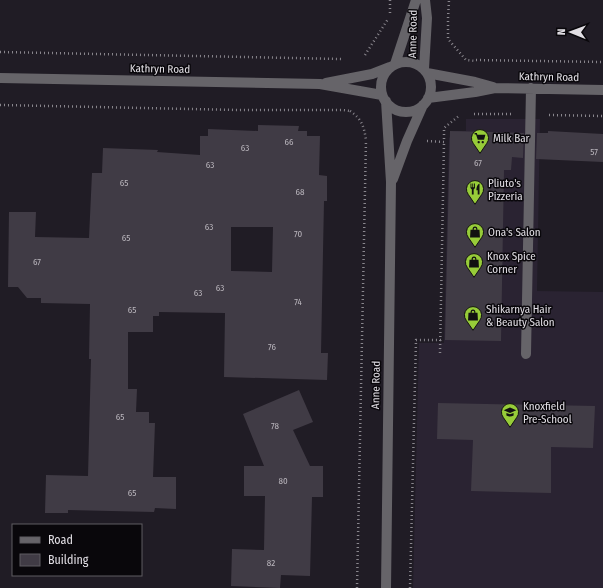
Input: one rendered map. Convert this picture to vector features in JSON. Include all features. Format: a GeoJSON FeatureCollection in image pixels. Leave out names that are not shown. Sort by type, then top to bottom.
{"type":"FeatureCollection","features":[{"type":"Feature","properties":{"kind":"street","name":"Anne Road"},"geometry":{"type":"LineString","coordinates":[[393,65],[416,0]]}},
{"type":"Feature","properties":{"kind":"street","name":"Anne Road"},"geometry":{"type":"LineString","coordinates":[[424,0],[427,18],[425,71]]}},
{"type":"Feature","properties":{"kind":"street"},"geometry":{"type":"LineString","coordinates":[[402,62],[410,62],[417,64],[425,71],[431,85],[431,92],[426,101],[416,110],[404,111],[392,107],[384,98],[382,80],[386,72],[393,65],[402,62]]}},
{"type":"Feature","properties":{"kind":"street","name":"Kathryn Road"},"geometry":{"type":"LineString","coordinates":[[320,84],[372,74],[393,65]]}},
{"type":"Feature","properties":{"kind":"street","name":"Kathryn Road"},"geometry":{"type":"LineString","coordinates":[[425,71],[495,88]]}},
{"type":"Feature","properties":{"kind":"street","name":"Kathryn Road"},"geometry":{"type":"LineString","coordinates":[[0,78],[320,84],[384,98]]}},
{"type":"Feature","properties":{"kind":"street","name":"Kathryn Road"},"geometry":{"type":"LineString","coordinates":[[426,101],[495,88],[603,90]]}},
{"type":"Feature","properties":{"kind":"street"},"geometry":{"type":"LineString","coordinates":[[526,354],[532,88]]}},
{"type":"Feature","properties":{"kind":"street","name":"Anne Road"},"geometry":{"type":"LineString","coordinates":[[384,98],[392,182],[386,588]]}},
{"type":"Feature","properties":{"kind":"street","name":"Anne Road"},"geometry":{"type":"LineString","coordinates":[[392,182],[407,141],[426,101]]}},
{"type":"Feature","properties":{"kind":"path"},"geometry":{"type":"LineString","coordinates":[[359,58],[364,56],[368,51],[390,16],[390,0]]}},
{"type":"Feature","properties":{"kind":"path"},"geometry":{"type":"LineString","coordinates":[[449,0],[448,39],[466,60],[603,62]]}},
{"type":"Feature","properties":{"kind":"path"},"geometry":{"type":"LineString","coordinates":[[390,16],[395,16]]}},
{"type":"Feature","properties":{"kind":"path"},"geometry":{"type":"LineString","coordinates":[[442,18],[448,19]]}},
{"type":"Feature","properties":{"kind":"path"},"geometry":{"type":"LineString","coordinates":[[0,52],[344,59]]}},
{"type":"Feature","properties":{"kind":"path"},"geometry":{"type":"LineString","coordinates":[[476,60],[476,65]]}},
{"type":"Feature","properties":{"kind":"path"},"geometry":{"type":"LineString","coordinates":[[0,105],[238,110],[343,110],[350,111],[359,118],[363,124],[366,140],[356,588]]}},
{"type":"Feature","properties":{"kind":"path"},"geometry":{"type":"LineString","coordinates":[[350,106],[350,111]]}},
{"type":"Feature","properties":{"kind":"path"},"geometry":{"type":"LineString","coordinates":[[474,108],[474,114]]}},
{"type":"Feature","properties":{"kind":"path"},"geometry":{"type":"LineString","coordinates":[[440,353],[444,128],[461,114]]}},
{"type":"Feature","properties":{"kind":"path"},"geometry":{"type":"LineString","coordinates":[[468,114],[603,116]]}},
{"type":"Feature","properties":{"kind":"path"},"geometry":{"type":"LineString","coordinates":[[366,140],[371,140]]}},
{"type":"Feature","properties":{"kind":"path"},"geometry":{"type":"LineString","coordinates":[[425,141],[444,142]]}},
{"type":"Feature","properties":{"kind":"path"},"geometry":{"type":"LineString","coordinates":[[410,588],[416,400],[416,340],[440,340]]}},
{"type":"Feature","properties":{"kind":"shaded area","name":"Knoxfield Pre-School"},"geometry":{"type":"Polygon","coordinates":[[[466,119],[540,119],[537,291],[603,292],[603,588],[413,588],[419,343],[444,343],[449,138],[456,131],[466,131],[466,119]]]}},
{"type":"Feature","properties":{"kind":"building"},"geometry":{"type":"Polygon","coordinates":[[[258,125],[299,126],[298,131],[307,131],[307,136],[320,136],[319,175],[327,176],[327,201],[324,201],[321,353],[328,353],[327,380],[224,377],[225,313],[159,312],[159,316],[153,316],[153,332],[128,332],[128,389],[137,389],[136,412],[149,412],[149,423],[155,423],[153,477],[176,477],[176,509],[155,508],[154,512],[68,510],[68,513],[45,513],[46,475],[88,476],[91,359],[89,359],[90,304],[41,303],[41,298],[27,298],[18,287],[8,287],[9,212],[36,212],[35,237],[89,238],[92,173],[102,173],[103,148],[158,150],[157,152],[200,155],[200,136],[208,136],[208,129],[258,131],[258,125]],[[231,227],[231,271],[272,272],[273,227],[231,227]]]}},
{"type":"Feature","properties":{"kind":"building"},"geometry":{"type":"Polygon","coordinates":[[[450,131],[524,133],[523,158],[512,157],[511,170],[504,170],[501,341],[445,340],[450,131]]]}},
{"type":"Feature","properties":{"kind":"building"},"geometry":{"type":"Polygon","coordinates":[[[548,131],[603,134],[603,162],[536,159],[537,133],[548,133],[548,131]]]}},
{"type":"Feature","properties":{"kind":"building"},"geometry":{"type":"Polygon","coordinates":[[[299,390],[313,422],[293,430],[310,466],[323,466],[323,497],[312,497],[310,576],[281,575],[280,588],[231,586],[232,549],[264,550],[265,496],[244,496],[244,466],[264,466],[243,414],[299,390]]]}},
{"type":"Feature","properties":{"kind":"building"},"geometry":{"type":"Polygon","coordinates":[[[438,403],[595,406],[593,448],[551,447],[551,493],[471,491],[473,440],[437,439],[438,403]]]}},
{"type":"Feature","properties":{"kind":"place","name":"Milk Bar"},"geometry":{"type":"Point","coordinates":[480,153]}},
{"type":"Feature","properties":{"kind":"place","name":"Pliuto's Pizzeria"},"geometry":{"type":"Point","coordinates":[475,204]}},
{"type":"Feature","properties":{"kind":"place","name":"Ona's Salon"},"geometry":{"type":"Point","coordinates":[475,247]}},
{"type":"Feature","properties":{"kind":"place","name":"Knox Spice Corner"},"geometry":{"type":"Point","coordinates":[474,277]}},
{"type":"Feature","properties":{"kind":"place","name":"Shikarnya Hair & Beauty Salon"},"geometry":{"type":"Point","coordinates":[473,330]}},
{"type":"Feature","properties":{"kind":"place","name":"Knoxfield Pre-School"},"geometry":{"type":"Point","coordinates":[510,427]}}]}
